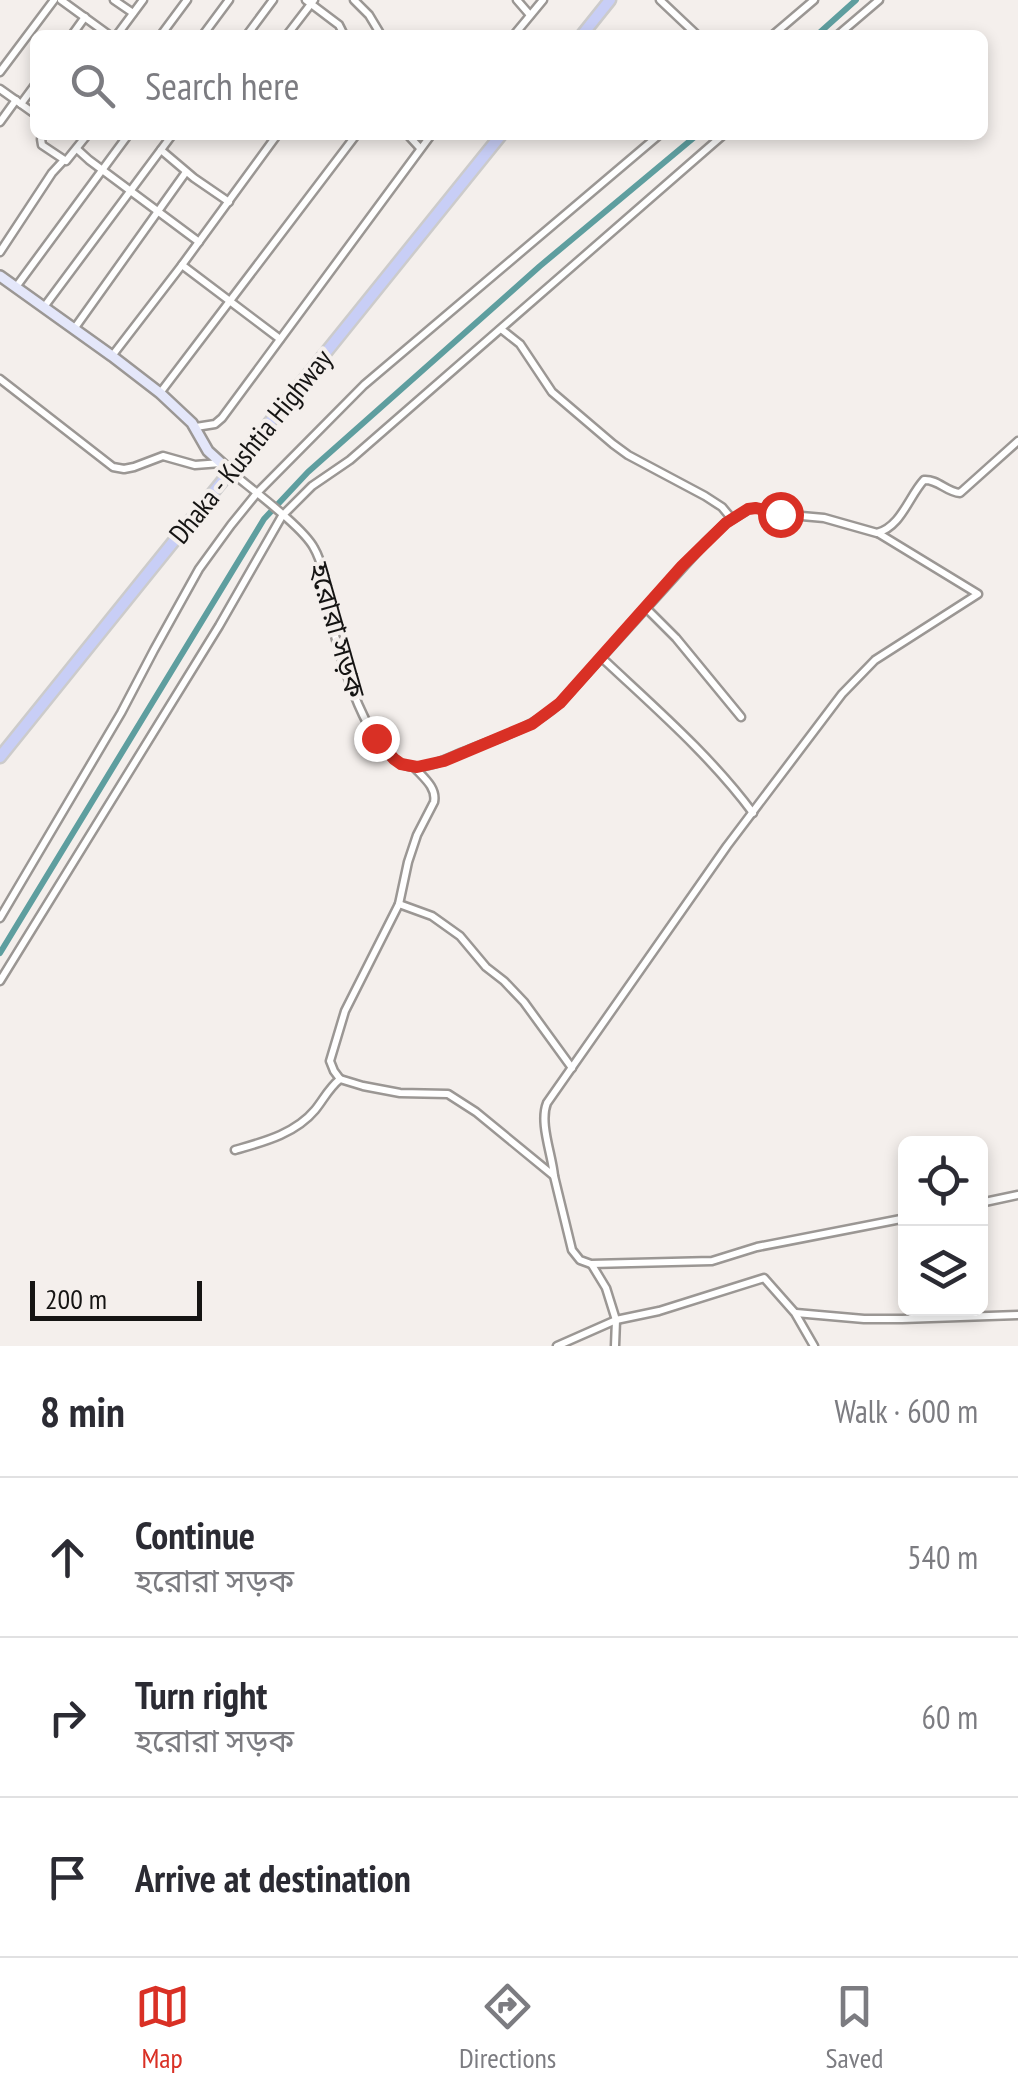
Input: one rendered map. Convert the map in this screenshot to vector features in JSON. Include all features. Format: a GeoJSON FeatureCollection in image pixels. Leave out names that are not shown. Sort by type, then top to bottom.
{"type":"FeatureCollection","features":[{"type":"Feature","properties":{"kind":"main road"},"geometry":{"type":"LineString","coordinates":[[586,30],[610,0]]}},
{"type":"Feature","properties":{"kind":"main road","name":"Dhaka - Kushtia Highway"},"geometry":{"type":"LineString","coordinates":[[0,757],[225,467],[497,140]]}},
{"type":"Feature","properties":{"kind":"main road"},"geometry":{"type":"LineString","coordinates":[[0,276],[160,393],[196,427],[208,451],[225,467]]}},
{"type":"Feature","properties":{"kind":"street"},"geometry":{"type":"LineString","coordinates":[[34,30],[58,0],[102,30]]}},
{"type":"Feature","properties":{"kind":"street"},"geometry":{"type":"LineString","coordinates":[[114,0],[133,13]]}},
{"type":"Feature","properties":{"kind":"street"},"geometry":{"type":"LineString","coordinates":[[121,30],[143,0]]}},
{"type":"Feature","properties":{"kind":"street"},"geometry":{"type":"LineString","coordinates":[[165,30],[188,0]]}},
{"type":"Feature","properties":{"kind":"street"},"geometry":{"type":"LineString","coordinates":[[207,30],[229,0]]}},
{"type":"Feature","properties":{"kind":"street"},"geometry":{"type":"LineString","coordinates":[[251,30],[273,0]]}},
{"type":"Feature","properties":{"kind":"street"},"geometry":{"type":"LineString","coordinates":[[354,0],[379,30]]}},
{"type":"Feature","properties":{"kind":"street"},"geometry":{"type":"LineString","coordinates":[[517,0],[530,16]]}},
{"type":"Feature","properties":{"kind":"street"},"geometry":{"type":"LineString","coordinates":[[518,30],[543,0]]}},
{"type":"Feature","properties":{"kind":"street"},"geometry":{"type":"LineString","coordinates":[[660,0],[692,30]]}},
{"type":"Feature","properties":{"kind":"street"},"geometry":{"type":"LineString","coordinates":[[779,30],[814,0]]}},
{"type":"Feature","properties":{"kind":"street"},"geometry":{"type":"LineString","coordinates":[[844,30],[879,0]]}},
{"type":"Feature","properties":{"kind":"street"},"geometry":{"type":"LineString","coordinates":[[290,30],[310,1],[342,30]]}},
{"type":"Feature","properties":{"kind":"street"},"geometry":{"type":"LineString","coordinates":[[76,30],[85,17]]}},
{"type":"Feature","properties":{"kind":"street"},"geometry":{"type":"LineString","coordinates":[[0,72],[30,35]]}},
{"type":"Feature","properties":{"kind":"street"},"geometry":{"type":"LineString","coordinates":[[0,89],[30,110]]}},
{"type":"Feature","properties":{"kind":"street"},"geometry":{"type":"LineString","coordinates":[[0,122],[30,90]]}},
{"type":"Feature","properties":{"kind":"street"},"geometry":{"type":"LineString","coordinates":[[42,140],[64,160]]}},
{"type":"Feature","properties":{"kind":"street"},"geometry":{"type":"LineString","coordinates":[[0,252],[52,173],[64,160],[69,160],[83,140]]}},
{"type":"Feature","properties":{"kind":"street"},"geometry":{"type":"LineString","coordinates":[[16,287],[124,140]]}},
{"type":"Feature","properties":{"kind":"street"},"geometry":{"type":"LineString","coordinates":[[44,307],[168,140]]}},
{"type":"Feature","properties":{"kind":"street"},"geometry":{"type":"LineString","coordinates":[[112,356],[273,140]]}},
{"type":"Feature","properties":{"kind":"street"},"geometry":{"type":"LineString","coordinates":[[160,393],[352,140]]}},
{"type":"Feature","properties":{"kind":"street"},"geometry":{"type":"LineString","coordinates":[[413,140],[420,148]]}},
{"type":"Feature","properties":{"kind":"street"},"geometry":{"type":"LineString","coordinates":[[196,427],[219,422],[427,140]]}},
{"type":"Feature","properties":{"kind":"street"},"geometry":{"type":"LineString","coordinates":[[0,918],[121,713],[200,569],[231,525],[364,385],[652,140]]}},
{"type":"Feature","properties":{"kind":"street"},"geometry":{"type":"LineString","coordinates":[[0,980],[218,626],[281,515],[312,486],[350,460],[717,140]]}},
{"type":"Feature","properties":{"kind":"street"},"geometry":{"type":"LineString","coordinates":[[77,149],[200,242]]}},
{"type":"Feature","properties":{"kind":"street"},"geometry":{"type":"LineString","coordinates":[[161,150],[229,202]]}},
{"type":"Feature","properties":{"kind":"street"},"geometry":{"type":"LineString","coordinates":[[74,329],[186,172]]}},
{"type":"Feature","properties":{"kind":"street"},"geometry":{"type":"LineString","coordinates":[[182,265],[280,339]]}},
{"type":"Feature","properties":{"kind":"street"},"geometry":{"type":"LineString","coordinates":[[501,329],[520,344],[552,392],[613,444],[705,496],[732,519]]}},
{"type":"Feature","properties":{"kind":"street"},"geometry":{"type":"LineString","coordinates":[[0,379],[113,468],[134,467],[163,456],[195,465],[225,467]]}},
{"type":"Feature","properties":{"kind":"street"},"geometry":{"type":"LineString","coordinates":[[877,533],[893,524],[924,480],[960,494],[1018,441]]}},
{"type":"Feature","properties":{"kind":"street","name":"হরোরা সড়ক"},"geometry":{"type":"LineString","coordinates":[[225,467],[306,538],[318,556],[331,620],[367,724],[394,759],[414,767]]}},
{"type":"Feature","properties":{"kind":"street"},"geometry":{"type":"LineString","coordinates":[[554,1176],[448,1094],[400,1093],[363,1086],[340,1079],[334,1072],[330,1060],[345,1011],[400,904],[408,862],[435,797],[414,767],[444,761],[532,724],[560,703],[682,566],[732,519],[756,508],[824,518],[877,533],[978,594],[875,660],[860,674],[752,813],[544,1110],[554,1176],[572,1250],[580,1260],[592,1264],[712,1261],[758,1247],[898,1220]]}},
{"type":"Feature","properties":{"kind":"street"},"geometry":{"type":"LineString","coordinates":[[646,608],[741,716]]}},
{"type":"Feature","properties":{"kind":"street"},"geometry":{"type":"LineString","coordinates":[[602,658],[685,735],[752,813]]}},
{"type":"Feature","properties":{"kind":"street"},"geometry":{"type":"LineString","coordinates":[[400,904],[432,916],[460,936],[524,1002],[572,1069]]}},
{"type":"Feature","properties":{"kind":"street"},"geometry":{"type":"LineString","coordinates":[[234,1150],[288,1131],[314,1112],[327,1090],[340,1079]]}},
{"type":"Feature","properties":{"kind":"street"},"geometry":{"type":"LineString","coordinates":[[988,1201],[1018,1194]]}},
{"type":"Feature","properties":{"kind":"street"},"geometry":{"type":"LineString","coordinates":[[592,1264],[606,1288],[616,1320],[615,1346]]}},
{"type":"Feature","properties":{"kind":"street"},"geometry":{"type":"LineString","coordinates":[[557,1346],[616,1320],[672,1307],[758,1278],[769,1282],[795,1312],[814,1346]]}},
{"type":"Feature","properties":{"kind":"street"},"geometry":{"type":"LineString","coordinates":[[795,1312],[902,1320],[1018,1315]]}},
{"type":"Feature","properties":{"kind":"waterway"},"geometry":{"type":"LineString","coordinates":[[823,30],[856,0]]}},
{"type":"Feature","properties":{"kind":"waterway"},"geometry":{"type":"LineString","coordinates":[[0,953],[264,519],[308,472],[540,266],[691,140]]}},
{"type":"Feature","properties":{"kind":"route"},"geometry":{"type":"LineString","coordinates":[[376,738],[401,764],[417,767],[444,761],[532,724],[560,703],[682,566],[726,523],[748,509],[780,514]]}}]}
